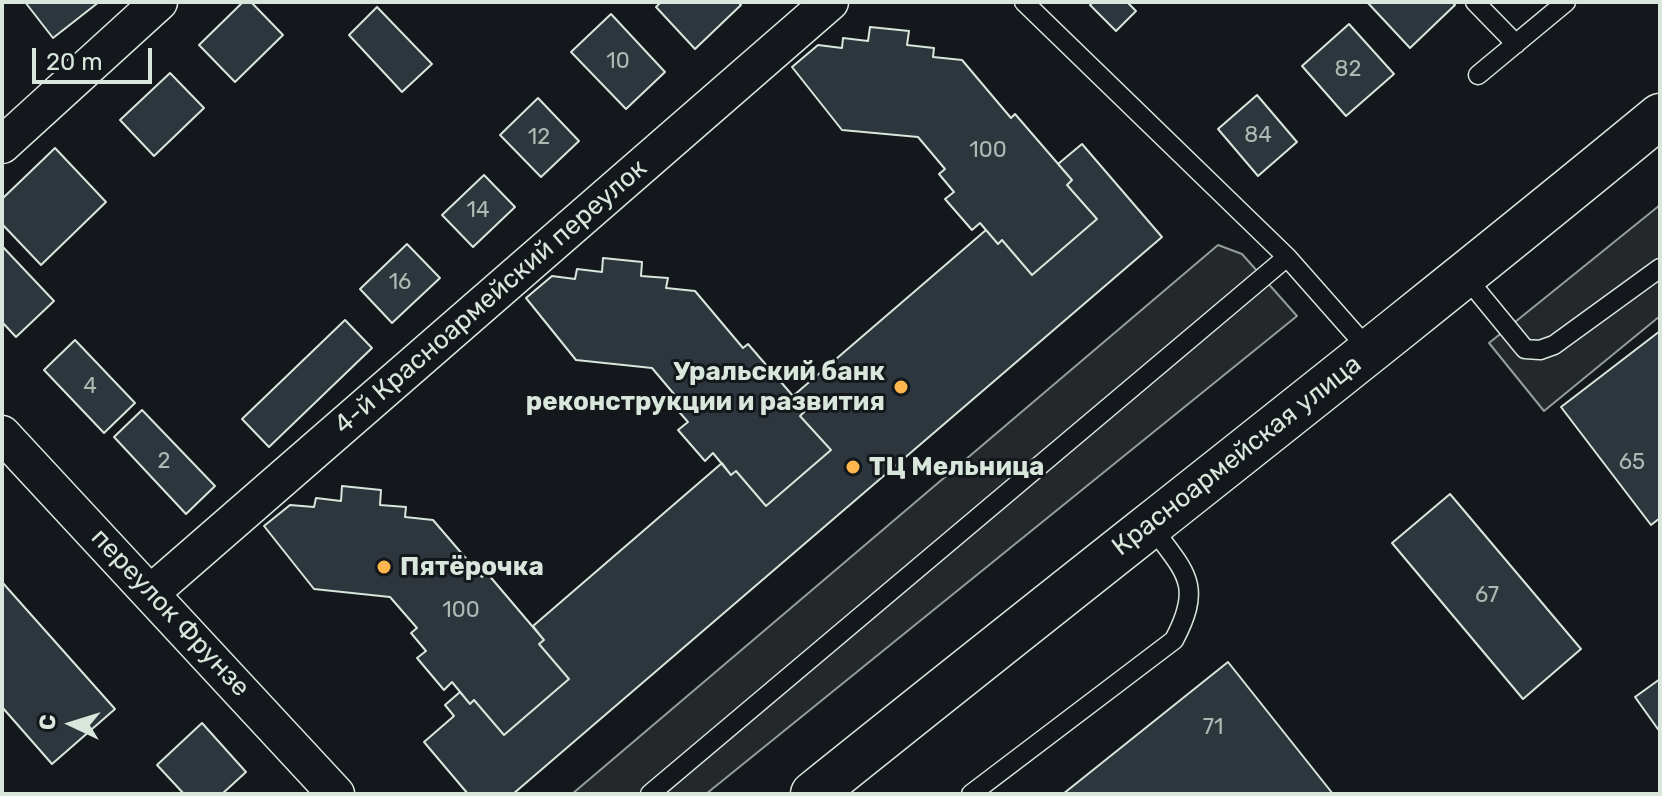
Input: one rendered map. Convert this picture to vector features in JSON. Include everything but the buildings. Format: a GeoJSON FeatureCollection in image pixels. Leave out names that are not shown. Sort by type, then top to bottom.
{"type":"FeatureCollection","features":[{"type":"Feature","properties":{"kind":"main road","name":"Красноармейская улица"},"geometry":{"type":"LineString","coordinates":[[813,794],[1149,523],[1465,276],[1660,116]]}},
{"type":"Feature","properties":{"kind":"street"},"geometry":{"type":"LineString","coordinates":[[2,145],[159,2]]}},
{"type":"Feature","properties":{"kind":"street","name":"4-й Красноармейский переулок"},"geometry":{"type":"LineString","coordinates":[[152,592],[830,2]]}},
{"type":"Feature","properties":{"kind":"street","name":"переулок Фрунзе"},"geometry":{"type":"LineString","coordinates":[[2,434],[152,592],[336,794]]}},
{"type":"Feature","properties":{"kind":"lane"},"geometry":{"type":"LineString","coordinates":[[1024,2],[1287,257],[1370,351]]}},
{"type":"Feature","properties":{"kind":"lane"},"geometry":{"type":"LineString","coordinates":[[1475,2],[1516,44]]}},
{"type":"Feature","properties":{"kind":"lane"},"geometry":{"type":"LineString","coordinates":[[1478,75],[1566,2]]}},
{"type":"Feature","properties":{"kind":"lane"},"geometry":{"type":"LineString","coordinates":[[650,794],[1287,257]]}},
{"type":"Feature","properties":{"kind":"lane"},"geometry":{"type":"LineString","coordinates":[[1465,276],[1525,349],[1540,350],[1554,345],[1660,268]]}},
{"type":"Feature","properties":{"kind":"lane"},"geometry":{"type":"LineString","coordinates":[[971,794],[1174,640],[1189,613],[1190,581],[1149,523]]}},
{"type":"Feature","properties":{"kind":"shaded area"},"geometry":{"type":"Polygon","coordinates":[[[1660,205],[1660,316],[1544,411],[1489,343],[1660,205]]]}},
{"type":"Feature","properties":{"kind":"shaded area"},"geometry":{"type":"Polygon","coordinates":[[[1218,245],[1242,254],[1297,316],[706,794],[572,794],[1218,245]]]}},
{"type":"Feature","properties":{"kind":"place","name":"Уральский банк реконструкции и развития"},"geometry":{"type":"Point","coordinates":[901,387]}},
{"type":"Feature","properties":{"kind":"place","name":"ТЦ Мельница"},"geometry":{"type":"Point","coordinates":[853,467]}},
{"type":"Feature","properties":{"kind":"place","name":"Пятёрочка"},"geometry":{"type":"Point","coordinates":[384,567]}}]}
